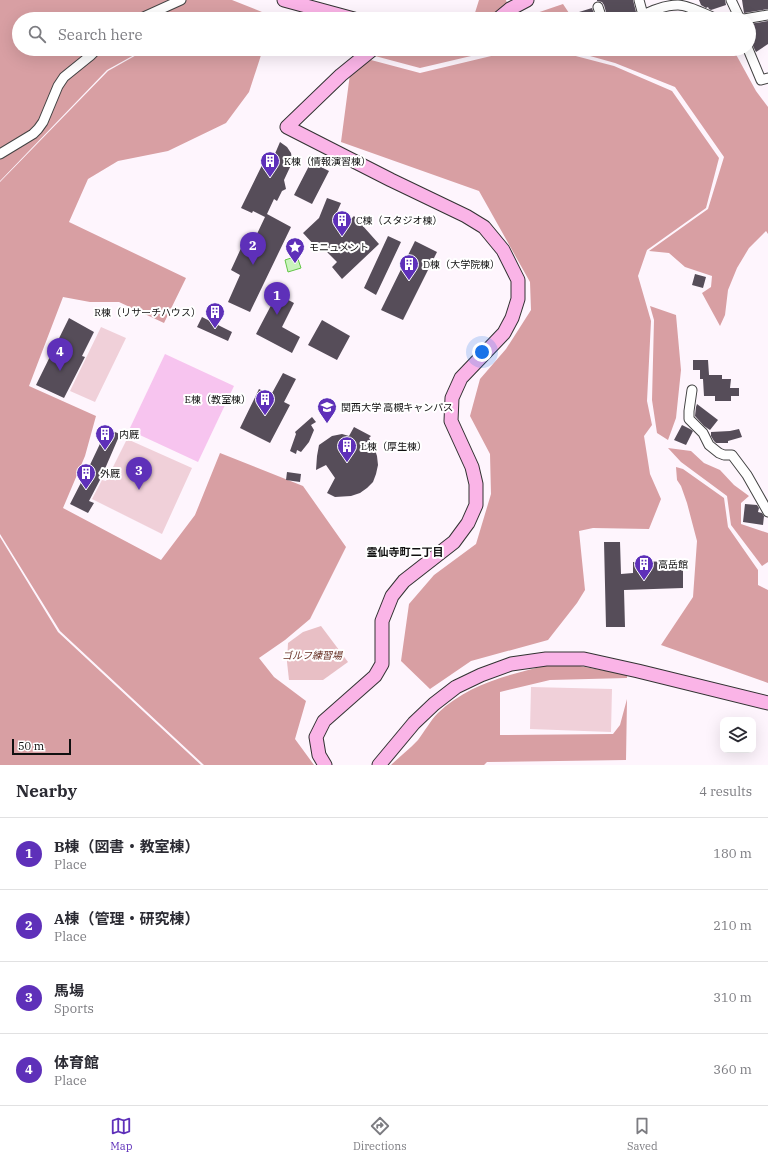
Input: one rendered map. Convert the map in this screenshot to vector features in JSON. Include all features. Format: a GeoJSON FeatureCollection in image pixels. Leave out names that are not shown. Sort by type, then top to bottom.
{"type":"FeatureCollection","features":[{"type":"Feature","properties":{"kind":"street"},"geometry":{"type":"LineString","coordinates":[[154,12],[181,0]]}},
{"type":"Feature","properties":{"kind":"street"},"geometry":{"type":"LineString","coordinates":[[284,0],[328,12]]}},
{"type":"Feature","properties":{"kind":"street"},"geometry":{"type":"LineString","coordinates":[[506,12],[527,0]]}},
{"type":"Feature","properties":{"kind":"street"},"geometry":{"type":"LineString","coordinates":[[639,0],[640,12]]}},
{"type":"Feature","properties":{"kind":"street"},"geometry":{"type":"LineString","coordinates":[[731,0],[737,12]]}},
{"type":"Feature","properties":{"kind":"street"},"geometry":{"type":"LineString","coordinates":[[652,12],[678,2],[701,12]]}},
{"type":"Feature","properties":{"kind":"street"},"geometry":{"type":"LineString","coordinates":[[598,7],[600,12]]}},
{"type":"Feature","properties":{"kind":"street"},"geometry":{"type":"LineString","coordinates":[[756,17],[768,15]]}},
{"type":"Feature","properties":{"kind":"street"},"geometry":{"type":"LineString","coordinates":[[0,154],[33,134],[38,129],[43,122],[58,86],[64,77],[90,56]]}},
{"type":"Feature","properties":{"kind":"street"},"geometry":{"type":"LineString","coordinates":[[325,765],[319,755],[316,737],[324,721],[375,676],[382,664],[382,621],[392,596],[404,582],[454,542],[468,523],[476,505],[476,484],[472,467],[451,421],[452,398],[461,378],[504,333],[512,318],[518,299],[518,280],[503,250],[484,227],[466,216],[287,127],[341,75],[364,56]]}},
{"type":"Feature","properties":{"kind":"street"},"geometry":{"type":"LineString","coordinates":[[751,56],[761,80],[768,78]]}},
{"type":"Feature","properties":{"kind":"street"},"geometry":{"type":"LineString","coordinates":[[692,390],[689,419],[703,433],[709,445],[719,453],[724,455],[732,455],[747,475],[768,512]]}},
{"type":"Feature","properties":{"kind":"street"},"geometry":{"type":"LineString","coordinates":[[379,765],[414,723],[434,704],[456,687],[481,675],[511,664],[546,659],[584,659],[768,703]]}},
{"type":"Feature","properties":{"kind":"green space","name":"ゴルフ練習場"},"geometry":{"type":"Polygon","coordinates":[[[321,626],[348,662],[323,680],[289,680],[287,662],[288,643],[303,632],[321,626]]]}},
{"type":"Feature","properties":{"kind":"shaded area"},"geometry":{"type":"Polygon","coordinates":[[[0,0],[232,0],[262,12],[12,12],[12,56],[132,56],[107,70],[0,181],[0,0]]]}},
{"type":"Feature","properties":{"kind":"shaded area"},"geometry":{"type":"Polygon","coordinates":[[[479,0],[506,0],[507,3],[498,12],[475,12],[479,0]]]}},
{"type":"Feature","properties":{"kind":"shaded area"},"geometry":{"type":"Polygon","coordinates":[[[563,4],[568,12],[540,12],[563,4]]]}},
{"type":"Feature","properties":{"kind":"shaded area"},"geometry":{"type":"Polygon","coordinates":[[[135,56],[261,56],[249,92],[226,123],[168,151],[118,161],[88,179],[69,222],[186,278],[164,323],[119,302],[90,302],[63,297],[29,386],[96,416],[85,456],[63,508],[161,560],[195,515],[220,453],[303,486],[346,547],[310,619],[285,640],[259,658],[274,677],[306,701],[295,739],[314,765],[204,765],[60,631],[0,534],[0,182],[108,71],[135,56]]]}},
{"type":"Feature","properties":{"kind":"shaded area"},"geometry":{"type":"Polygon","coordinates":[[[375,56],[471,56],[420,68],[375,56]]]}},
{"type":"Feature","properties":{"kind":"shaded area"},"geometry":{"type":"Polygon","coordinates":[[[491,56],[576,56],[614,66],[672,91],[719,158],[706,208],[647,250],[638,276],[651,321],[647,401],[652,425],[644,436],[650,474],[661,499],[649,529],[593,528],[579,531],[585,590],[577,603],[548,640],[471,661],[430,689],[401,661],[409,604],[434,575],[476,544],[491,494],[490,454],[470,416],[480,379],[506,349],[531,310],[530,282],[479,191],[341,142],[350,74],[371,60],[420,73],[491,56]]]}},
{"type":"Feature","properties":{"kind":"shaded area"},"geometry":{"type":"Polygon","coordinates":[[[590,56],[737,56],[756,91],[768,107],[768,234],[766,231],[749,248],[737,268],[728,290],[725,315],[720,326],[702,293],[711,287],[712,276],[685,267],[669,253],[649,251],[708,209],[724,157],[675,87],[615,63],[590,56]]]}},
{"type":"Feature","properties":{"kind":"shaded area"},"geometry":{"type":"Polygon","coordinates":[[[297,256],[301,268],[288,272],[285,260],[297,256]]]}},
{"type":"Feature","properties":{"kind":"shaded area"},"geometry":{"type":"Polygon","coordinates":[[[650,306],[676,315],[681,370],[676,418],[668,440],[657,433],[652,400],[654,320],[650,306]]]}},
{"type":"Feature","properties":{"kind":"shaded area"},"geometry":{"type":"Polygon","coordinates":[[[101,327],[126,338],[95,402],[70,391],[101,327]]]}},
{"type":"Feature","properties":{"kind":"shaded area"},"geometry":{"type":"Polygon","coordinates":[[[127,439],[192,468],[162,534],[92,499],[102,480],[106,481],[127,439]]]}},
{"type":"Feature","properties":{"kind":"shaded area"},"geometry":{"type":"Polygon","coordinates":[[[668,448],[691,451],[704,463],[720,470],[734,485],[749,496],[741,503],[741,524],[768,533],[768,562],[762,566],[731,525],[727,496],[681,462],[668,448]]]}},
{"type":"Feature","properties":{"kind":"shaded area"},"geometry":{"type":"Polygon","coordinates":[[[676,467],[683,469],[724,498],[728,527],[758,570],[758,585],[768,590],[768,683],[661,645],[693,597],[697,541],[687,503],[681,486],[677,480],[676,467]]]}},
{"type":"Feature","properties":{"kind":"shaded area"},"geometry":{"type":"Polygon","coordinates":[[[0,537],[58,632],[201,765],[0,765],[0,537]]]}},
{"type":"Feature","properties":{"kind":"shaded area"},"geometry":{"type":"Polygon","coordinates":[[[552,664],[580,666],[627,675],[627,678],[550,680],[500,692],[500,735],[613,734],[620,725],[627,699],[626,760],[487,762],[484,765],[391,765],[412,747],[438,713],[463,694],[492,681],[552,664]]]}},
{"type":"Feature","properties":{"kind":"shaded area"},"geometry":{"type":"Polygon","coordinates":[[[531,687],[612,689],[611,732],[530,729],[531,687]]]}},
{"type":"Feature","properties":{"kind":"sand"},"geometry":{"type":"Polygon","coordinates":[[[165,354],[234,386],[198,462],[129,430],[165,354]]]}},
{"type":"Feature","properties":{"kind":"building"},"geometry":{"type":"Polygon","coordinates":[[[633,0],[636,12],[606,12],[602,2],[597,1],[633,0]]]}},
{"type":"Feature","properties":{"kind":"building"},"geometry":{"type":"Polygon","coordinates":[[[699,0],[725,0],[726,5],[711,10],[708,7],[706,8],[701,5],[699,0]]]}},
{"type":"Feature","properties":{"kind":"building"},"geometry":{"type":"Polygon","coordinates":[[[742,0],[768,0],[768,9],[744,12],[742,0]]]}},
{"type":"Feature","properties":{"kind":"building"},"geometry":{"type":"Polygon","coordinates":[[[592,8],[593,12],[579,12],[592,8]]]}},
{"type":"Feature","properties":{"kind":"building"},"geometry":{"type":"Polygon","coordinates":[[[768,21],[768,44],[756,52],[756,23],[768,21]]]}},
{"type":"Feature","properties":{"kind":"building"},"geometry":{"type":"Polygon","coordinates":[[[280,142],[287,147],[291,153],[291,165],[284,180],[286,189],[282,191],[277,201],[274,199],[267,214],[291,227],[250,312],[228,302],[240,275],[231,270],[248,233],[256,236],[265,217],[253,211],[252,213],[241,208],[268,153],[274,156],[280,142]]]}},
{"type":"Feature","properties":{"kind":"building","name":"K棟（情報演習棟）"},"geometry":{"type":"Polygon","coordinates":[[[311,162],[329,171],[312,204],[294,195],[311,162]]]}},
{"type":"Feature","properties":{"kind":"building","name":"C棟（スタジオ棟）"},"geometry":{"type":"Polygon","coordinates":[[[327,198],[341,203],[333,221],[341,229],[354,216],[379,244],[342,279],[332,267],[337,262],[318,243],[315,246],[303,233],[319,218],[327,198]]]}},
{"type":"Feature","properties":{"kind":"building"},"geometry":{"type":"Polygon","coordinates":[[[388,236],[401,242],[376,295],[364,288],[388,236]]]}},
{"type":"Feature","properties":{"kind":"building","name":"D棟（大学院棟）"},"geometry":{"type":"Polygon","coordinates":[[[415,241],[437,252],[403,320],[381,310],[415,241]]]}},
{"type":"Feature","properties":{"kind":"building"},"geometry":{"type":"Polygon","coordinates":[[[695,274],[706,277],[703,288],[692,285],[695,274]]]}},
{"type":"Feature","properties":{"kind":"building"},"geometry":{"type":"Polygon","coordinates":[[[277,294],[294,303],[282,327],[300,337],[292,353],[256,334],[277,294]]]}},
{"type":"Feature","properties":{"kind":"building","name":"R棟（リサーチハウス）"},"geometry":{"type":"Polygon","coordinates":[[[202,317],[232,332],[228,341],[197,327],[202,317]]]}},
{"type":"Feature","properties":{"kind":"building"},"geometry":{"type":"Polygon","coordinates":[[[69,318],[94,332],[82,356],[85,357],[64,398],[36,385],[69,318]]]}},
{"type":"Feature","properties":{"kind":"building"},"geometry":{"type":"Polygon","coordinates":[[[322,320],[350,336],[337,360],[308,345],[322,320]]]}},
{"type":"Feature","properties":{"kind":"building"},"geometry":{"type":"Polygon","coordinates":[[[693,360],[708,360],[709,375],[722,375],[722,379],[731,379],[730,388],[739,388],[739,396],[731,396],[731,401],[715,401],[715,396],[704,396],[703,379],[700,379],[700,370],[693,370],[693,360]]]}},
{"type":"Feature","properties":{"kind":"building","name":"E棟（教室棟）"},"geometry":{"type":"Polygon","coordinates":[[[283,373],[296,379],[284,402],[290,405],[270,443],[240,428],[259,389],[271,395],[283,373]]]}},
{"type":"Feature","properties":{"kind":"building"},"geometry":{"type":"Polygon","coordinates":[[[697,404],[718,420],[710,430],[695,416],[697,404]]]}},
{"type":"Feature","properties":{"kind":"building"},"geometry":{"type":"Polygon","coordinates":[[[312,417],[316,422],[311,425],[314,430],[309,442],[301,452],[297,450],[296,454],[290,451],[296,434],[295,432],[312,417]]]}},
{"type":"Feature","properties":{"kind":"building"},"geometry":{"type":"Polygon","coordinates":[[[682,425],[693,431],[686,445],[674,440],[682,425]]]}},
{"type":"Feature","properties":{"kind":"building","name":"L棟（厚生棟）"},"geometry":{"type":"Polygon","coordinates":[[[354,427],[371,436],[369,438],[377,456],[378,465],[376,474],[373,482],[360,493],[351,496],[335,497],[327,493],[335,478],[326,465],[316,470],[319,445],[332,436],[342,434],[349,436],[354,427]]]}},
{"type":"Feature","properties":{"kind":"building"},"geometry":{"type":"Polygon","coordinates":[[[107,429],[120,434],[101,478],[89,501],[94,503],[88,513],[70,504],[107,429]]]}},
{"type":"Feature","properties":{"kind":"building"},"geometry":{"type":"Polygon","coordinates":[[[739,429],[742,437],[728,441],[728,443],[716,443],[711,436],[711,432],[739,429]]]}},
{"type":"Feature","properties":{"kind":"building"},"geometry":{"type":"Polygon","coordinates":[[[287,472],[301,474],[300,482],[286,480],[287,472]]]}},
{"type":"Feature","properties":{"kind":"building"},"geometry":{"type":"Polygon","coordinates":[[[745,504],[757,505],[759,508],[758,512],[762,513],[764,516],[763,525],[743,522],[745,504]]]}},
{"type":"Feature","properties":{"kind":"building","name":"高岳館"},"geometry":{"type":"Polygon","coordinates":[[[604,542],[620,542],[621,574],[633,573],[633,562],[683,561],[683,588],[624,590],[625,627],[606,627],[604,542]]]}},
{"type":"Feature","properties":{"kind":"place","name":"K棟（情報演習棟）"},"geometry":{"type":"Point","coordinates":[270,178]}},
{"type":"Feature","properties":{"kind":"place","name":"C棟（スタジオ棟）"},"geometry":{"type":"Point","coordinates":[342,237]}},
{"type":"Feature","properties":{"kind":"place","name":"モニュメント"},"geometry":{"type":"Point","coordinates":[295,264]}},
{"type":"Feature","properties":{"kind":"place","name":"A棟（管理・研究棟）"},"geometry":{"type":"Point","coordinates":[253,265]}},
{"type":"Feature","properties":{"kind":"place","name":"D棟（大学院棟）"},"geometry":{"type":"Point","coordinates":[409,281]}},
{"type":"Feature","properties":{"kind":"place","name":"B棟（図書・教室棟）"},"geometry":{"type":"Point","coordinates":[277,315]}},
{"type":"Feature","properties":{"kind":"place","name":"R棟（リサーチハウス）"},"geometry":{"type":"Point","coordinates":[215,329]}},
{"type":"Feature","properties":{"kind":"place","name":"体育館"},"geometry":{"type":"Point","coordinates":[60,371]}},
{"type":"Feature","properties":{"kind":"place","name":"E棟（教室棟）"},"geometry":{"type":"Point","coordinates":[265,416]}},
{"type":"Feature","properties":{"kind":"place","name":"関西大学 高槻キャンパス"},"geometry":{"type":"Point","coordinates":[327,424]}},
{"type":"Feature","properties":{"kind":"place","name":"内厩"},"geometry":{"type":"Point","coordinates":[105,451]}},
{"type":"Feature","properties":{"kind":"place","name":"L棟（厚生棟）"},"geometry":{"type":"Point","coordinates":[347,463]}},
{"type":"Feature","properties":{"kind":"place","name":"外厩"},"geometry":{"type":"Point","coordinates":[86,490]}},
{"type":"Feature","properties":{"kind":"place","name":"馬場"},"geometry":{"type":"Point","coordinates":[139,490]}},
{"type":"Feature","properties":{"kind":"place","name":"高岳館"},"geometry":{"type":"Point","coordinates":[644,581]}},
{"type":"Feature","properties":{"kind":"district","name":"霊仙寺町二丁目"},"geometry":{"type":"Point","coordinates":[405,552]}}]}
